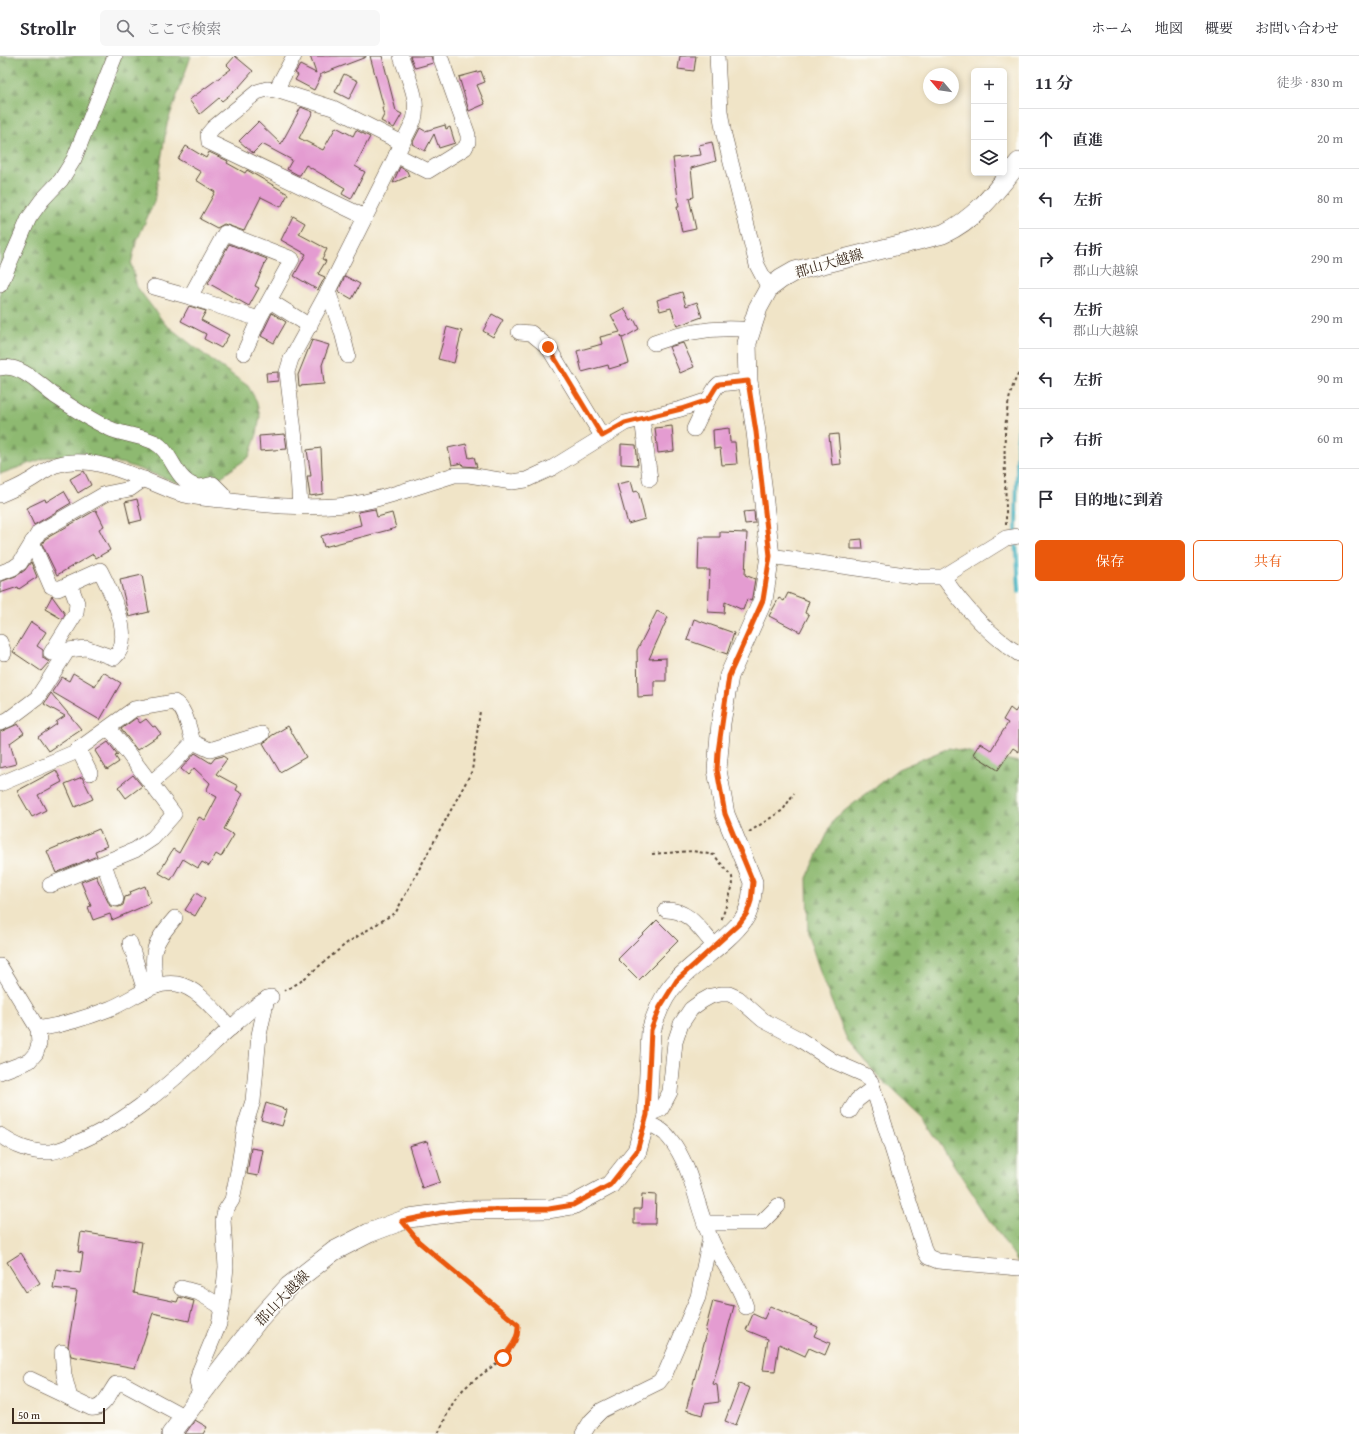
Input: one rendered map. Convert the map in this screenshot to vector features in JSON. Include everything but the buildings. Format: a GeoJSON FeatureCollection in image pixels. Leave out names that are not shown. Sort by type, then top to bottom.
{"type":"FeatureCollection","features":[{"type":"Feature","properties":{"kind":"main road","name":"郡山大越線"},"geometry":{"type":"LineString","coordinates":[[171,1434],[186,1416],[200,1394],[259,1319],[294,1282],[340,1247],[369,1233],[402,1221],[441,1213],[469,1210],[549,1209],[573,1205],[610,1185],[637,1151],[646,1118],[651,1030],[655,1019],[666,997],[677,980],[744,919],[752,892],[753,882],[725,814],[718,784],[717,770],[721,723],[729,676],[763,600],[770,556],[746,355],[750,330],[758,308],[769,288],[795,271],[943,234],[958,227],[989,201],[1019,162]]}},
{"type":"Feature","properties":{"kind":"street"},"geometry":{"type":"LineString","coordinates":[[0,285],[29,218],[42,200],[61,180],[74,159],[87,122],[115,56]]}},
{"type":"Feature","properties":{"kind":"street"},"geometry":{"type":"LineString","coordinates":[[276,90],[294,56]]}},
{"type":"Feature","properties":{"kind":"street"},"geometry":{"type":"LineString","coordinates":[[300,505],[296,448],[287,372],[291,359],[310,326],[414,120],[416,108],[414,95],[400,56]]}},
{"type":"Feature","properties":{"kind":"street"},"geometry":{"type":"LineString","coordinates":[[365,217],[209,142],[208,134],[213,128],[257,92],[266,89],[276,90],[333,108],[399,149],[428,171],[465,148],[468,142],[468,135],[440,56]]}},
{"type":"Feature","properties":{"kind":"street"},"geometry":{"type":"LineString","coordinates":[[717,56],[720,111],[724,135],[757,265],[769,288]]}},
{"type":"Feature","properties":{"kind":"street"},"geometry":{"type":"LineString","coordinates":[[190,297],[225,233],[292,259],[260,319],[244,354]]}},
{"type":"Feature","properties":{"kind":"street"},"geometry":{"type":"LineString","coordinates":[[154,287],[260,319]]}},
{"type":"Feature","properties":{"kind":"street"},"geometry":{"type":"LineString","coordinates":[[328,291],[342,332],[348,356]]}},
{"type":"Feature","properties":{"kind":"street"},"geometry":{"type":"LineString","coordinates":[[270,301],[310,326]]}},
{"type":"Feature","properties":{"kind":"street"},"geometry":{"type":"LineString","coordinates":[[654,344],[698,330],[730,328],[750,330]]}},
{"type":"Feature","properties":{"kind":"street"},"geometry":{"type":"LineString","coordinates":[[519,332],[531,333],[548,347],[602,436]]}},
{"type":"Feature","properties":{"kind":"street"},"geometry":{"type":"LineString","coordinates":[[0,368],[7,366],[22,372],[78,411],[113,430],[139,436],[154,442],[164,448],[182,478],[196,486],[213,484],[223,494],[225,500]]}},
{"type":"Feature","properties":{"kind":"street"},"geometry":{"type":"LineString","coordinates":[[694,429],[708,400],[719,384],[748,381]]}},
{"type":"Feature","properties":{"kind":"street"},"geometry":{"type":"LineString","coordinates":[[0,495],[27,482],[49,468],[64,463],[85,463],[110,467],[125,471],[173,491],[225,500],[324,507],[365,501],[454,475],[469,474],[512,482],[526,480],[552,468],[625,423],[681,409],[708,400]]}},
{"type":"Feature","properties":{"kind":"street"},"geometry":{"type":"LineString","coordinates":[[642,418],[650,478]]}},
{"type":"Feature","properties":{"kind":"street"},"geometry":{"type":"LineString","coordinates":[[0,573],[13,568],[20,563],[39,532],[105,494],[130,490],[144,479]]}},
{"type":"Feature","properties":{"kind":"street"},"geometry":{"type":"LineString","coordinates":[[770,556],[920,577],[943,577],[1011,537]]}},
{"type":"Feature","properties":{"kind":"street"},"geometry":{"type":"LineString","coordinates":[[0,723],[9,719],[37,698],[68,650],[86,648],[114,658],[117,655],[121,641],[120,616],[100,570],[58,590],[51,586],[32,542]]}},
{"type":"Feature","properties":{"kind":"street"},"geometry":{"type":"LineString","coordinates":[[943,577],[977,619],[997,639],[1019,654]]}},
{"type":"Feature","properties":{"kind":"street"},"geometry":{"type":"LineString","coordinates":[[51,653],[76,613],[77,603],[70,584]]}},
{"type":"Feature","properties":{"kind":"street"},"geometry":{"type":"LineString","coordinates":[[0,784],[78,749],[134,709],[174,702],[179,704],[187,722],[193,742],[210,750],[262,734]]}},
{"type":"Feature","properties":{"kind":"street"},"geometry":{"type":"LineString","coordinates":[[50,885],[135,850],[153,838],[174,814],[109,728]]}},
{"type":"Feature","properties":{"kind":"street"},"geometry":{"type":"LineString","coordinates":[[151,783],[174,763],[193,742]]}},
{"type":"Feature","properties":{"kind":"street"},"geometry":{"type":"LineString","coordinates":[[78,749],[90,773]]}},
{"type":"Feature","properties":{"kind":"street"},"geometry":{"type":"LineString","coordinates":[[104,864],[116,899]]}},
{"type":"Feature","properties":{"kind":"street"},"geometry":{"type":"LineString","coordinates":[[666,910],[676,910],[684,913],[719,943]]}},
{"type":"Feature","properties":{"kind":"street"},"geometry":{"type":"LineString","coordinates":[[151,988],[153,952],[155,944],[175,918]]}},
{"type":"Feature","properties":{"kind":"street"},"geometry":{"type":"LineString","coordinates":[[130,943],[151,988]]}},
{"type":"Feature","properties":{"kind":"street"},"geometry":{"type":"LineString","coordinates":[[0,966],[38,1029],[38,1049],[33,1058],[15,1068],[0,1072]]}},
{"type":"Feature","properties":{"kind":"street"},"geometry":{"type":"LineString","coordinates":[[38,1029],[58,1026],[110,1009],[151,988],[177,984],[192,991],[211,1007],[231,1028]]}},
{"type":"Feature","properties":{"kind":"street"},"geometry":{"type":"LineString","coordinates":[[746,1307],[742,1292],[710,1238],[684,1164],[670,1139],[646,1118],[661,1110],[670,1092],[675,1042],[681,1024],[691,1010],[702,1001],[711,996],[721,994],[729,994],[738,998],[763,1020],[799,1038],[833,1061],[865,1075],[871,1082],[909,1205],[928,1257],[938,1261],[1019,1268]]}},
{"type":"Feature","properties":{"kind":"street"},"geometry":{"type":"LineString","coordinates":[[0,1135],[29,1150],[50,1152],[63,1150],[99,1134],[151,1097],[231,1028],[272,997]]}},
{"type":"Feature","properties":{"kind":"street"},"geometry":{"type":"LineString","coordinates":[[200,1394],[197,1382],[200,1370],[219,1324],[222,1307],[226,1267],[225,1211],[232,1200],[245,1126],[253,1101],[259,1035],[272,997]]}},
{"type":"Feature","properties":{"kind":"street"},"geometry":{"type":"LineString","coordinates":[[850,1111],[857,1100],[873,1088]]}},
{"type":"Feature","properties":{"kind":"street"},"geometry":{"type":"LineString","coordinates":[[705,1223],[761,1223],[778,1206]]}},
{"type":"Feature","properties":{"kind":"street"},"geometry":{"type":"LineString","coordinates":[[584,1434],[591,1421],[602,1410],[659,1382],[665,1374],[698,1297],[710,1238]]}},
{"type":"Feature","properties":{"kind":"street"},"geometry":{"type":"LineString","coordinates":[[181,1288],[199,1293],[222,1307]]}},
{"type":"Feature","properties":{"kind":"street"},"geometry":{"type":"LineString","coordinates":[[62,1352],[64,1375],[70,1398]]}},
{"type":"Feature","properties":{"kind":"street"},"geometry":{"type":"LineString","coordinates":[[30,1379],[91,1408],[97,1409],[102,1406],[116,1384],[119,1383],[186,1416]]}},
{"type":"Feature","properties":{"kind":"path"},"geometry":{"type":"LineString","coordinates":[[1011,537],[1005,437],[1009,404],[1019,373]]}},
{"type":"Feature","properties":{"kind":"path"},"geometry":{"type":"LineString","coordinates":[[272,997],[300,982],[347,943],[396,912],[472,771],[480,711]]}},
{"type":"Feature","properties":{"kind":"path"},"geometry":{"type":"LineString","coordinates":[[736,840],[783,810],[794,793]]}},
{"type":"Feature","properties":{"kind":"path"},"geometry":{"type":"LineString","coordinates":[[652,854],[693,851],[706,852],[714,855],[732,877],[733,885],[722,919],[719,943]]}},
{"type":"Feature","properties":{"kind":"path"},"geometry":{"type":"LineString","coordinates":[[402,1221],[419,1242],[518,1325],[519,1333],[515,1342],[503,1358],[461,1392],[453,1403],[438,1434]]}},
{"type":"Feature","properties":{"kind":"green space"},"geometry":{"type":"Polygon","coordinates":[[[0,56],[191,56],[167,124],[154,202],[136,243],[131,264],[137,287],[165,324],[248,386],[256,400],[260,416],[257,434],[249,457],[221,477],[200,483],[176,482],[125,464],[75,457],[48,457],[0,474],[0,56]]]}},
{"type":"Feature","properties":{"kind":"green space"},"geometry":{"type":"Polygon","coordinates":[[[949,748],[1019,762],[1019,1264],[923,1118],[878,1076],[848,1042],[824,983],[808,935],[807,878],[834,819],[898,769],[949,748]]]}},
{"type":"Feature","properties":{"kind":"waterway"},"geometry":{"type":"LineString","coordinates":[[1016,533],[1017,445],[1019,419]]}},
{"type":"Feature","properties":{"kind":"waterway"},"geometry":{"type":"LineString","coordinates":[[1016,540],[1019,592]]}},
{"type":"Feature","properties":{"kind":"route"},"geometry":{"type":"LineString","coordinates":[[503,1358],[515,1342],[519,1333],[518,1325],[419,1242],[402,1221],[409,1218],[469,1210],[549,1209],[573,1205],[610,1185],[637,1151],[647,1115],[651,1030],[660,1007],[677,980],[744,919],[751,901],[753,882],[725,814],[717,770],[721,723],[729,676],[763,600],[767,583],[770,556],[756,432],[748,381],[719,384],[708,400],[681,409],[625,423],[602,436],[548,347]]}}]}
